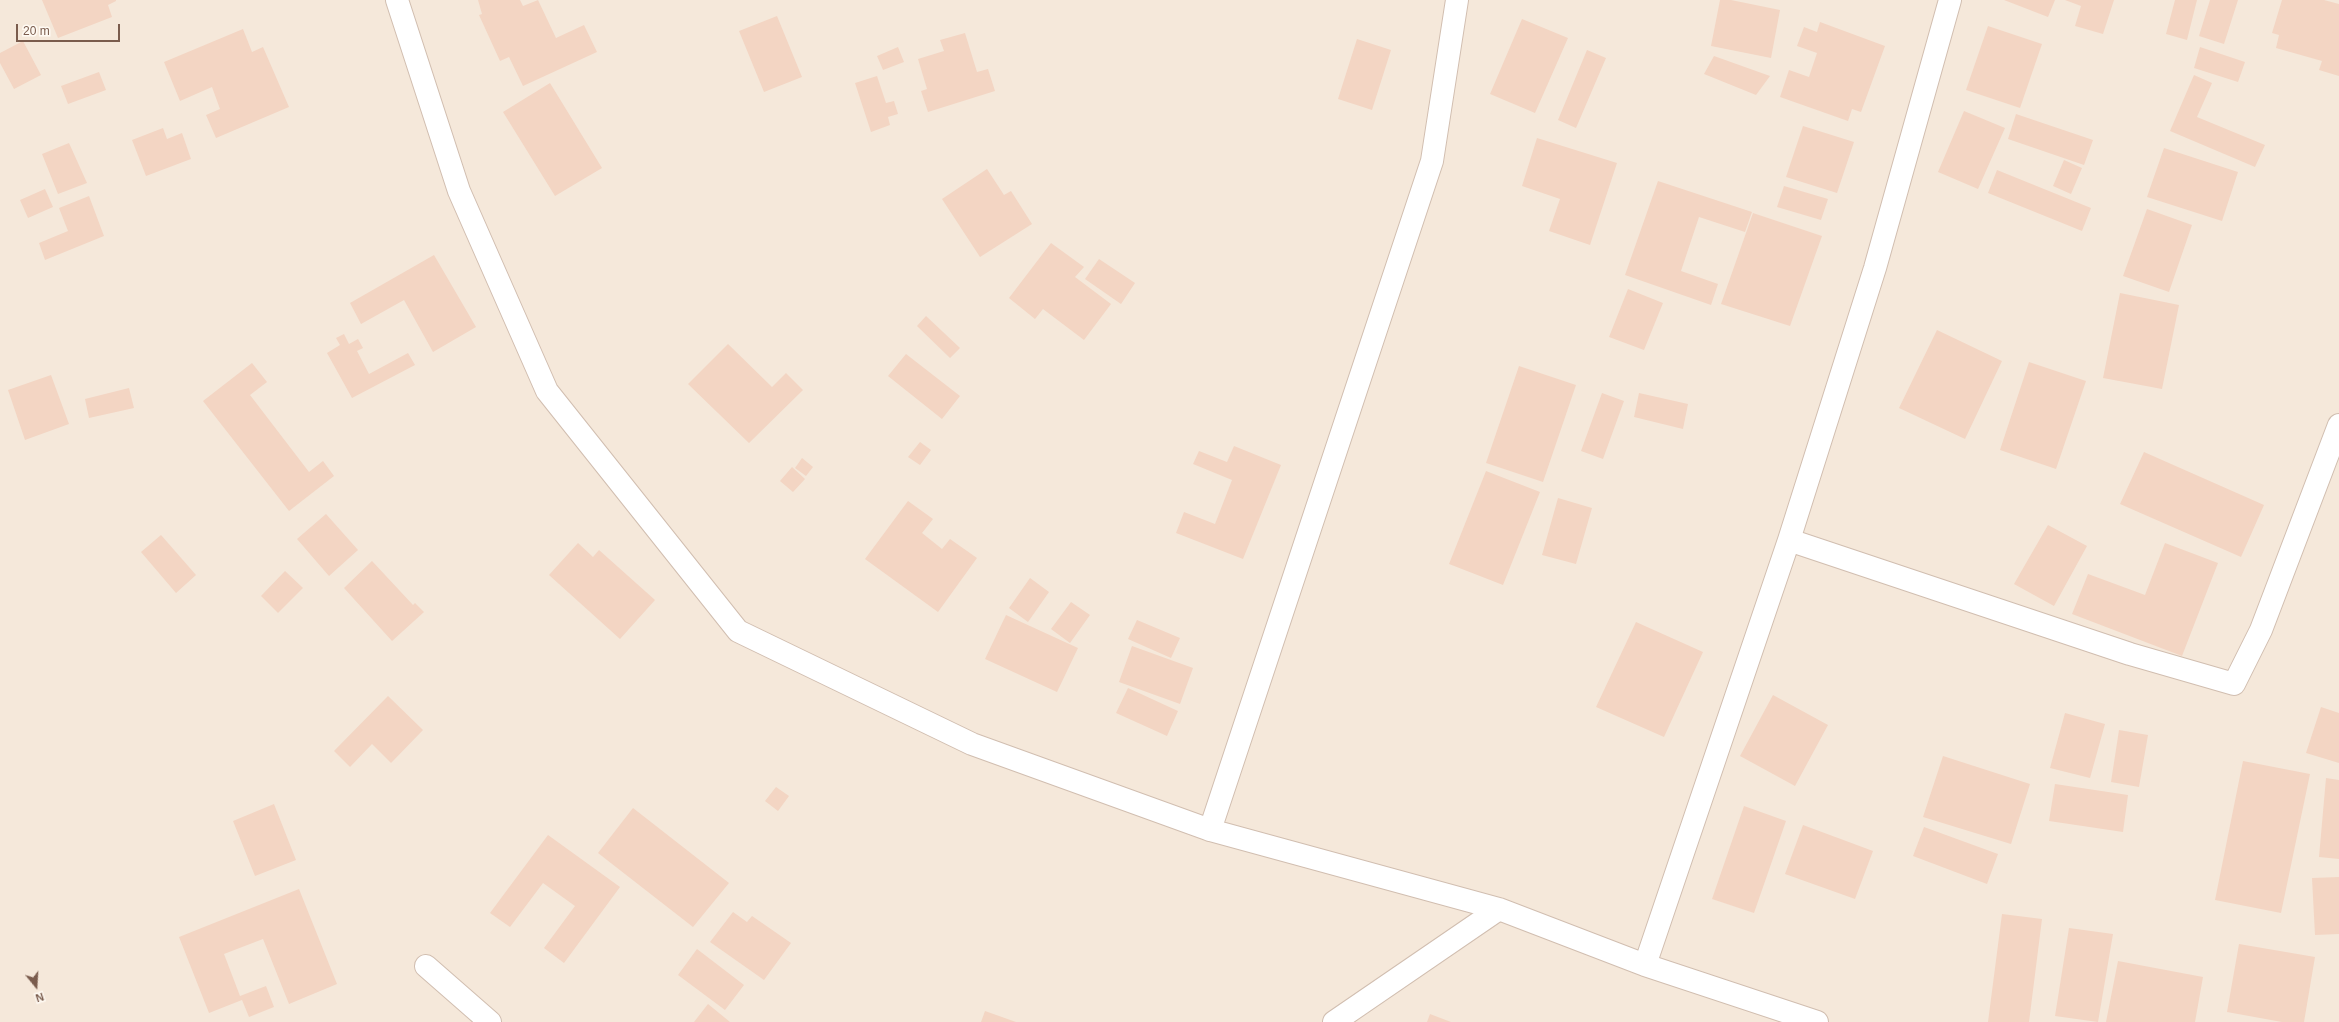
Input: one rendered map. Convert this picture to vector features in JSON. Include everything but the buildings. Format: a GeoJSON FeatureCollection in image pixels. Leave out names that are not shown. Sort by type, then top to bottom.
{"type":"FeatureCollection","features":[{"type":"Feature","properties":{"kind":"street"},"geometry":{"type":"LineString","coordinates":[[397,0],[459,191],[546,391],[738,631],[972,744],[1210,830],[1499,909],[1645,965],[1817,1022]]}},
{"type":"Feature","properties":{"kind":"street"},"geometry":{"type":"LineString","coordinates":[[1210,830],[1432,161],[1457,0]]}},
{"type":"Feature","properties":{"kind":"street"},"geometry":{"type":"LineString","coordinates":[[1645,965],[1789,540],[1875,268],[1950,0]]}},
{"type":"Feature","properties":{"kind":"street"},"geometry":{"type":"LineString","coordinates":[[1789,540],[2130,654],[2234,684],[2261,630],[2339,425]]}},
{"type":"Feature","properties":{"kind":"street"},"geometry":{"type":"LineString","coordinates":[[1334,1022],[1499,909]]}},
{"type":"Feature","properties":{"kind":"street"},"geometry":{"type":"LineString","coordinates":[[426,966],[490,1022]]}},
{"type":"Feature","properties":{"kind":"shaded area"},"geometry":{"type":"Polygon","coordinates":[[[0,0],[2339,0],[2339,1022],[0,1022],[0,0]]]}}]}
